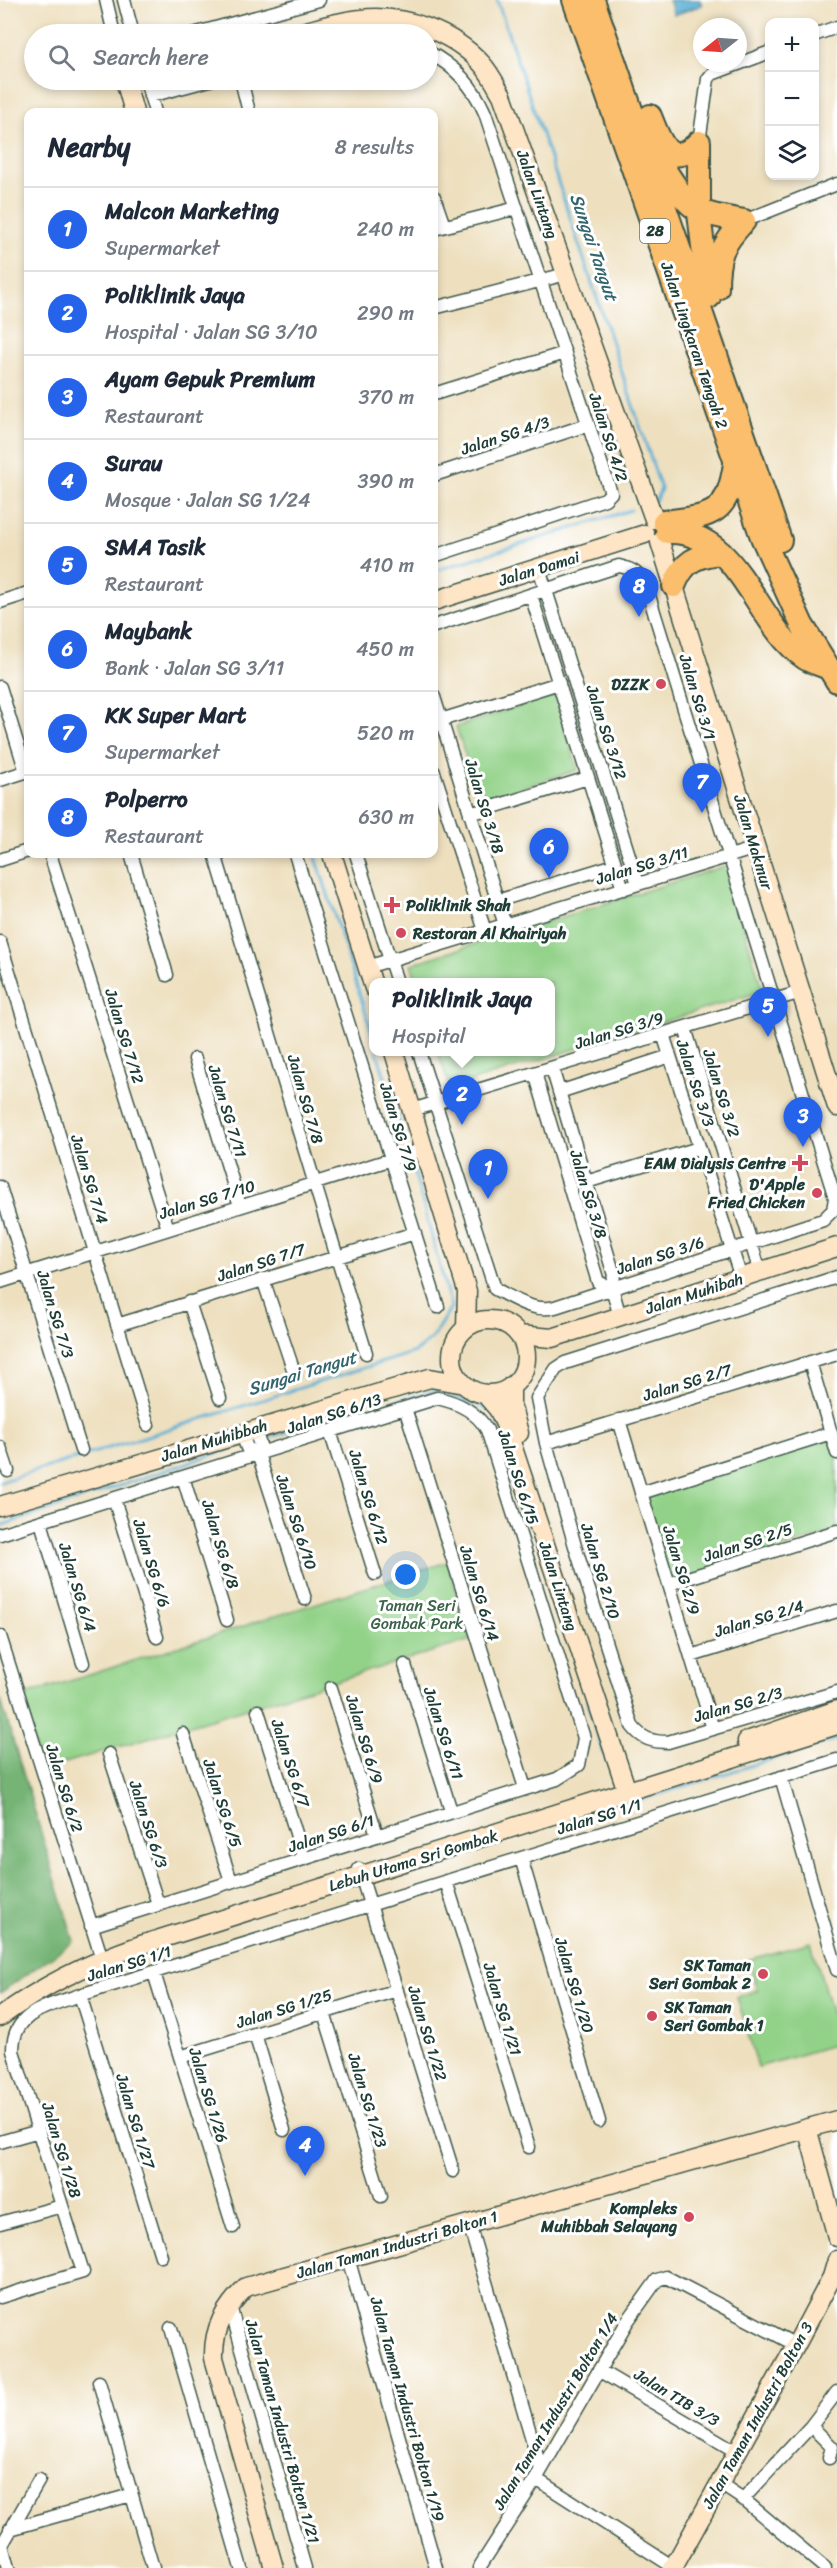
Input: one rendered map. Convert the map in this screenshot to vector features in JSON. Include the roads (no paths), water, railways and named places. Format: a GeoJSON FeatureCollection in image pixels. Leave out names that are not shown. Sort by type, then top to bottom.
{"type":"FeatureCollection","features":[{"type":"Feature","properties":{"kind":"highway","name":"Jalan Lingkaran Tengah 2"},"geometry":{"type":"LineString","coordinates":[[574,0],[735,462],[780,579],[802,625],[834,668]]}},
{"type":"Feature","properties":{"kind":"highway","name":"Jalan Lingkaran Tengah 2"},"geometry":{"type":"LineString","coordinates":[[593,0],[718,354],[789,564],[834,668]]}},
{"type":"Feature","properties":{"kind":"highway"},"geometry":{"type":"LineString","coordinates":[[600,0],[612,12],[663,147],[674,154],[681,154],[691,150],[699,142]]}},
{"type":"Feature","properties":{"kind":"highway"},"geometry":{"type":"LineString","coordinates":[[641,135],[679,193],[699,213],[744,221]]}},
{"type":"Feature","properties":{"kind":"highway"},"geometry":{"type":"LineString","coordinates":[[699,142],[699,213],[718,354]]}},
{"type":"Feature","properties":{"kind":"highway"},"geometry":{"type":"LineString","coordinates":[[718,354],[717,267],[722,247],[744,221]]}},
{"type":"Feature","properties":{"kind":"highway"},"geometry":{"type":"LineString","coordinates":[[658,530],[719,509],[731,488],[735,462]]}},
{"type":"Feature","properties":{"kind":"highway"},"geometry":{"type":"LineString","coordinates":[[658,530],[684,532],[698,537],[720,553],[739,574],[782,634],[804,657],[834,668]]}},
{"type":"Feature","properties":{"kind":"highway"},"geometry":{"type":"LineString","coordinates":[[674,585],[686,563],[698,556],[720,553]]}},
{"type":"Feature","properties":{"kind":"street"},"geometry":{"type":"LineString","coordinates":[[106,0],[112,24]]}},
{"type":"Feature","properties":{"kind":"street"},"geometry":{"type":"LineString","coordinates":[[124,0],[130,24]]}},
{"type":"Feature","properties":{"kind":"street"},"geometry":{"type":"LineString","coordinates":[[230,24],[319,0]]}},
{"type":"Feature","properties":{"kind":"street","name":"Jalan Lintang"},"geometry":{"type":"LineString","coordinates":[[334,24],[379,18],[417,24]]}},
{"type":"Feature","properties":{"kind":"street"},"geometry":{"type":"LineString","coordinates":[[819,33],[837,27]]}},
{"type":"Feature","properties":{"kind":"street","name":"Jalan Lintang"},"geometry":{"type":"LineString","coordinates":[[438,32],[470,52],[483,65],[502,95],[658,530]]}},
{"type":"Feature","properties":{"kind":"street"},"geometry":{"type":"LineString","coordinates":[[699,142],[708,79],[712,74],[765,54]]}},
{"type":"Feature","properties":{"kind":"street","name":"Jalan SG 4/2"},"geometry":{"type":"LineString","coordinates":[[438,58],[446,62],[478,98],[517,208],[611,493],[609,497],[438,555]]}},
{"type":"Feature","properties":{"kind":"street"},"geometry":{"type":"LineString","coordinates":[[128,90],[133,108]]}},
{"type":"Feature","properties":{"kind":"street"},"geometry":{"type":"LineString","coordinates":[[148,90],[154,108]]}},
{"type":"Feature","properties":{"kind":"street"},"geometry":{"type":"LineString","coordinates":[[150,96],[172,90]]}},
{"type":"Feature","properties":{"kind":"street"},"geometry":{"type":"LineString","coordinates":[[244,90],[248,108]]}},
{"type":"Feature","properties":{"kind":"street"},"geometry":{"type":"LineString","coordinates":[[744,221],[837,184]]}},
{"type":"Feature","properties":{"kind":"street"},"geometry":{"type":"LineString","coordinates":[[439,228],[517,208]]}},
{"type":"Feature","properties":{"kind":"street"},"geometry":{"type":"LineString","coordinates":[[438,307],[566,274]]}},
{"type":"Feature","properties":{"kind":"street"},"geometry":{"type":"LineString","coordinates":[[438,393],[565,353]]}},
{"type":"Feature","properties":{"kind":"street","name":"Jalan SG 4/3"},"geometry":{"type":"LineString","coordinates":[[438,474],[587,425]]}},
{"type":"Feature","properties":{"kind":"street","name":"Jalan Damai"},"geometry":{"type":"LineString","coordinates":[[438,600],[658,530]]}},
{"type":"Feature","properties":{"kind":"street","name":"Jalan Makmur"},"geometry":{"type":"LineString","coordinates":[[658,530],[837,1107]]}},
{"type":"Feature","properties":{"kind":"street","name":"Jalan SG 3/1"},"geometry":{"type":"LineString","coordinates":[[545,589],[619,566],[631,568],[639,574],[646,586],[835,1198],[834,1210]]}},
{"type":"Feature","properties":{"kind":"street","name":"Jalan SG 3/12"},"geometry":{"type":"LineString","coordinates":[[538,568],[638,884]]}},
{"type":"Feature","properties":{"kind":"street"},"geometry":{"type":"LineString","coordinates":[[438,625],[545,589]]}},
{"type":"Feature","properties":{"kind":"street"},"geometry":{"type":"LineString","coordinates":[[0,602],[24,593]]}},
{"type":"Feature","properties":{"kind":"street"},"geometry":{"type":"LineString","coordinates":[[531,595],[623,889]]}},
{"type":"Feature","properties":{"kind":"street"},"geometry":{"type":"LineString","coordinates":[[441,720],[559,683]]}},
{"type":"Feature","properties":{"kind":"street"},"geometry":{"type":"LineString","coordinates":[[0,687],[24,762]]}},
{"type":"Feature","properties":{"kind":"street","name":"Jalan SG 3/18"},"geometry":{"type":"LineString","coordinates":[[438,710],[505,925]]}},
{"type":"Feature","properties":{"kind":"street"},"geometry":{"type":"LineString","coordinates":[[579,748],[593,744]]}},
{"type":"Feature","properties":{"kind":"street"},"geometry":{"type":"LineString","coordinates":[[0,780],[24,772]]}},
{"type":"Feature","properties":{"kind":"street"},"geometry":{"type":"LineString","coordinates":[[470,814],[588,777]]}},
{"type":"Feature","properties":{"kind":"street"},"geometry":{"type":"LineString","coordinates":[[438,784],[485,931]]}},
{"type":"Feature","properties":{"kind":"street"},"geometry":{"type":"LineString","coordinates":[[441,793],[462,787]]}},
{"type":"Feature","properties":{"kind":"street","name":"Jalan SG 3/11"},"geometry":{"type":"LineString","coordinates":[[367,967],[756,848]]}},
{"type":"Feature","properties":{"kind":"street"},"geometry":{"type":"LineString","coordinates":[[0,860],[24,852]]}},
{"type":"Feature","properties":{"kind":"street","name":"Jalan SG 7/12"},"geometry":{"type":"LineString","coordinates":[[51,858],[168,1228]]}},
{"type":"Feature","properties":{"kind":"street"},"geometry":{"type":"LineString","coordinates":[[132,858],[167,975]]}},
{"type":"Feature","properties":{"kind":"street","name":"Jalan SG 7/8"},"geometry":{"type":"LineString","coordinates":[[216,858],[366,1353]]}},
{"type":"Feature","properties":{"kind":"street","name":"Jalan SG 7/9"},"geometry":{"type":"LineString","coordinates":[[296,858],[438,1306]]}},
{"type":"Feature","properties":{"kind":"street"},"geometry":{"type":"LineString","coordinates":[[333,858],[371,978]]}},
{"type":"Feature","properties":{"kind":"street"},"geometry":{"type":"LineString","coordinates":[[357,858],[396,978]]}},
{"type":"Feature","properties":{"kind":"street"},"geometry":{"type":"LineString","coordinates":[[497,901],[615,865]]}},
{"type":"Feature","properties":{"kind":"street","name":"Jalan SG 7/4"},"geometry":{"type":"LineString","coordinates":[[0,942],[4,975],[95,1251],[147,1425]]}},
{"type":"Feature","properties":{"kind":"street","name":"Jalan SG 3/9"},"geometry":{"type":"LineString","coordinates":[[412,1110],[801,992]]}},
{"type":"Feature","properties":{"kind":"street","name":"Jalan SG 3/2"},"geometry":{"type":"LineString","coordinates":[[685,1028],[760,1272]]}},
{"type":"Feature","properties":{"kind":"street","name":"Jalan SG 3/3"},"geometry":{"type":"LineString","coordinates":[[663,1034],[741,1278]]}},
{"type":"Feature","properties":{"kind":"street"},"geometry":{"type":"LineString","coordinates":[[395,1056],[467,1291],[466,1328]]}},
{"type":"Feature","properties":{"kind":"street"},"geometry":{"type":"LineString","coordinates":[[420,1056],[435,1103]]}},
{"type":"Feature","properties":{"kind":"street"},"geometry":{"type":"LineString","coordinates":[[559,1092],[670,1056]]}},
{"type":"Feature","properties":{"kind":"street","name":"Jalan SG 7/11"},"geometry":{"type":"LineString","coordinates":[[195,1059],[240,1206]]}},
{"type":"Feature","properties":{"kind":"street"},"geometry":{"type":"LineString","coordinates":[[552,1068],[614,1275],[612,1288]]}},
{"type":"Feature","properties":{"kind":"street","name":"Jalan SG 3/8"},"geometry":{"type":"LineString","coordinates":[[535,1073],[598,1282],[612,1288],[620,1317]]}},
{"type":"Feature","properties":{"kind":"street","name":"Jalan SG 3/6"},"geometry":{"type":"LineString","coordinates":[[435,1103],[495,1289],[544,1310],[823,1220],[834,1210]]}},
{"type":"Feature","properties":{"kind":"street"},"geometry":{"type":"LineString","coordinates":[[586,1182],[699,1148]]}},
{"type":"Feature","properties":{"kind":"street","name":"Jalan SG 7/10"},"geometry":{"type":"LineString","coordinates":[[0,1282],[424,1149]]}},
{"type":"Feature","properties":{"kind":"street","name":"Jalan SG 7/3"},"geometry":{"type":"LineString","coordinates":[[0,1187],[81,1449]]}},
{"type":"Feature","properties":{"kind":"street","name":"Jalan SG 7/7"},"geometry":{"type":"LineString","coordinates":[[117,1325],[415,1233]]}},
{"type":"Feature","properties":{"kind":"street","name":"Jalan Muhibah"},"geometry":{"type":"LineString","coordinates":[[519,1335],[552,1338],[837,1247]]}},
{"type":"Feature","properties":{"kind":"street","name":"Jalan SG 2/10"},"geometry":{"type":"LineString","coordinates":[[647,1740],[632,1726],[546,1443],[537,1398],[556,1369],[565,1362],[837,1277]]}},
{"type":"Feature","properties":{"kind":"street"},"geometry":{"type":"LineString","coordinates":[[263,1279],[295,1375]]}},
{"type":"Feature","properties":{"kind":"street"},"geometry":{"type":"LineString","coordinates":[[467,1291],[490,1320]]}},
{"type":"Feature","properties":{"kind":"street"},"geometry":{"type":"LineString","coordinates":[[189,1302],[220,1398]]}},
{"type":"Feature","properties":{"kind":"street"},"geometry":{"type":"LineString","coordinates":[[430,1378],[453,1353],[460,1335],[466,1328],[490,1320],[506,1324],[519,1335],[525,1348],[526,1362],[523,1371],[511,1386],[495,1394],[485,1394],[464,1383],[454,1369],[453,1353]]}},
{"type":"Feature","properties":{"kind":"street","name":"Jalan Muhibah"},"geometry":{"type":"LineString","coordinates":[[526,1362],[552,1338]]}},
{"type":"Feature","properties":{"kind":"street","name":"Jalan SG 2/7"},"geometry":{"type":"LineString","coordinates":[[546,1443],[837,1354]]}},
{"type":"Feature","properties":{"kind":"street"},"geometry":{"type":"LineString","coordinates":[[810,1362],[837,1453]]}},
{"type":"Feature","properties":{"kind":"street","name":"Jalan Muhibbah"},"geometry":{"type":"LineString","coordinates":[[0,1506],[248,1430],[430,1378],[464,1383]]}},
{"type":"Feature","properties":{"kind":"street","name":"Jalan Lintang"},"geometry":{"type":"LineString","coordinates":[[511,1386],[515,1420],[630,1781]]}},
{"type":"Feature","properties":{"kind":"street","name":"Jalan Lintang"},"geometry":{"type":"LineString","coordinates":[[485,1394],[498,1409],[505,1424],[630,1781]]}},
{"type":"Feature","properties":{"kind":"street","name":"Jalan SG 6/13"},"geometry":{"type":"LineString","coordinates":[[0,1534],[437,1398]]}},
{"type":"Feature","properties":{"kind":"street","name":"Jalan SG 6/15"},"geometry":{"type":"LineString","coordinates":[[437,1398],[470,1411],[481,1419],[487,1430],[584,1738],[579,1765]]}},
{"type":"Feature","properties":{"kind":"street","name":"Jalan SG 6/14"},"geometry":{"type":"LineString","coordinates":[[405,1408],[525,1788]]}},
{"type":"Feature","properties":{"kind":"street","name":"Jalan SG 2/9"},"geometry":{"type":"LineString","coordinates":[[619,1420],[713,1729]]}},
{"type":"Feature","properties":{"kind":"street","name":"Jalan SG 6/10"},"geometry":{"type":"LineString","coordinates":[[248,1430],[260,1445],[258,1455],[305,1599]]}},
{"type":"Feature","properties":{"kind":"street","name":"Jalan SG 6/12"},"geometry":{"type":"LineString","coordinates":[[330,1431],[375,1574]]}},
{"type":"Feature","properties":{"kind":"street"},"geometry":{"type":"LineString","coordinates":[[641,1493],[831,1433]]}},
{"type":"Feature","properties":{"kind":"street"},"geometry":{"type":"LineString","coordinates":[[0,1447],[8,1471]]}},
{"type":"Feature","properties":{"kind":"street","name":"Jalan SG 6/8"},"geometry":{"type":"LineString","coordinates":[[183,1477],[227,1620]]}},
{"type":"Feature","properties":{"kind":"street","name":"Jalan SG 6/6"},"geometry":{"type":"LineString","coordinates":[[114,1499],[157,1637]]}},
{"type":"Feature","properties":{"kind":"street","name":"Jalan SG 6/4"},"geometry":{"type":"LineString","coordinates":[[41,1522],[84,1663]]}},
{"type":"Feature","properties":{"kind":"street","name":"Jalan SG 2/5"},"geometry":{"type":"LineString","coordinates":[[669,1584],[837,1531]]}},
{"type":"Feature","properties":{"kind":"street","name":"Jalan SG 2/4"},"geometry":{"type":"LineString","coordinates":[[691,1656],[837,1611]]}},
{"type":"Feature","properties":{"kind":"street","name":"Jalan SG 6/2"},"geometry":{"type":"LineString","coordinates":[[0,1636],[100,1954]]}},
{"type":"Feature","properties":{"kind":"street","name":"Jalan SG 6/11"},"geometry":{"type":"LineString","coordinates":[[405,1665],[451,1811]]}},
{"type":"Feature","properties":{"kind":"street","name":"Jalan SG 6/9"},"geometry":{"type":"LineString","coordinates":[[331,1688],[377,1835]]}},
{"type":"Feature","properties":{"kind":"street","name":"Jalan SG 2/3"},"geometry":{"type":"LineString","coordinates":[[647,1740],[668,1742],[713,1729],[814,1708],[837,1692]]}},
{"type":"Feature","properties":{"kind":"street","name":"Lebuh Utama Sri Gombak"},"geometry":{"type":"LineString","coordinates":[[360,1872],[630,1781],[814,1708],[837,1710]]}},
{"type":"Feature","properties":{"kind":"street","name":"Jalan SG 6/7"},"geometry":{"type":"LineString","coordinates":[[258,1711],[304,1859]]}},
{"type":"Feature","properties":{"kind":"street","name":"Lebuh Utama Sri Gombak"},"geometry":{"type":"LineString","coordinates":[[0,2003],[32,1982],[100,1954],[837,1725]]}},
{"type":"Feature","properties":{"kind":"street","name":"Jalan SG 6/5"},"geometry":{"type":"LineString","coordinates":[[183,1734],[231,1881]]}},
{"type":"Feature","properties":{"kind":"street","name":"Jalan SG 6/3"},"geometry":{"type":"LineString","coordinates":[[109,1754],[158,1904]]}},
{"type":"Feature","properties":{"kind":"street","name":"Jalan SG 1/1"},"geometry":{"type":"LineString","coordinates":[[13,2038],[28,2016],[80,1995],[837,1760]]}},
{"type":"Feature","properties":{"kind":"street","name":"Jalan SG 6/1"},"geometry":{"type":"LineString","coordinates":[[91,1926],[557,1779],[579,1765]]}},
{"type":"Feature","properties":{"kind":"street"},"geometry":{"type":"LineString","coordinates":[[781,1777],[837,1970]]}},
{"type":"Feature","properties":{"kind":"street","name":"Jalan SG 1/20"},"geometry":{"type":"LineString","coordinates":[[521,1858],[599,2121]]}},
{"type":"Feature","properties":{"kind":"street"},"geometry":{"type":"LineString","coordinates":[[360,1872],[370,1904]]}},
{"type":"Feature","properties":{"kind":"street","name":"Jalan SG 1/21"},"geometry":{"type":"LineString","coordinates":[[446,1881],[529,2147]]}},
{"type":"Feature","properties":{"kind":"street","name":"Jalan SG 1/22"},"geometry":{"type":"LineString","coordinates":[[370,1904],[453,2171]]}},
{"type":"Feature","properties":{"kind":"street","name":"Lebuh Utama Sri Gombak"},"geometry":{"type":"LineString","coordinates":[[0,2017],[100,1954]]}},
{"type":"Feature","properties":{"kind":"street","name":"Jalan SG 1/26"},"geometry":{"type":"LineString","coordinates":[[154,1973],[233,2227]]}},
{"type":"Feature","properties":{"kind":"street","name":"Jalan SG 1/25"},"geometry":{"type":"LineString","coordinates":[[180,2057],[397,1990]]}},
{"type":"Feature","properties":{"kind":"street","name":"Jalan SG 1/27"},"geometry":{"type":"LineString","coordinates":[[80,1995],[161,2256]]}},
{"type":"Feature","properties":{"kind":"street","name":"Jalan SG 1/23"},"geometry":{"type":"LineString","coordinates":[[324,2013],[381,2196]]}},
{"type":"Feature","properties":{"kind":"street"},"geometry":{"type":"LineString","coordinates":[[255,2034],[284,2130]]}},
{"type":"Feature","properties":{"kind":"street","name":"Jalan SG 1/28"},"geometry":{"type":"LineString","coordinates":[[0,2297],[83,2272],[13,2051],[13,2038]]}},
{"type":"Feature","properties":{"kind":"street","name":"Jalan Taman Industri Bolton 1"},"geometry":{"type":"LineString","coordinates":[[274,2568],[214,2358],[214,2338],[229,2303],[246,2287],[837,2120]]}},
{"type":"Feature","properties":{"kind":"street"},"geometry":{"type":"LineString","coordinates":[[807,2128],[837,2237]]}},
{"type":"Feature","properties":{"kind":"street"},"geometry":{"type":"LineString","coordinates":[[0,2142],[39,2131]]}},
{"type":"Feature","properties":{"kind":"street"},"geometry":{"type":"LineString","coordinates":[[0,2223],[62,2206]]}},
{"type":"Feature","properties":{"kind":"street"},"geometry":{"type":"LineString","coordinates":[[469,2224],[538,2475],[674,2567]]}},
{"type":"Feature","properties":{"kind":"street","name":"Jalan Taman Industri Bolton 1/19"},"geometry":{"type":"LineString","coordinates":[[348,2258],[436,2568]]}},
{"type":"Feature","properties":{"kind":"street","name":"Jalan Taman Industri Bolton 3"},"geometry":{"type":"LineString","coordinates":[[674,2567],[796,2345],[832,2277],[837,2260]]}},
{"type":"Feature","properties":{"kind":"street","name":"Jalan Taman Industri Bolton 1/4"},"geometry":{"type":"LineString","coordinates":[[479,2568],[538,2475],[633,2313],[657,2280],[666,2277],[796,2345]]}},
{"type":"Feature","properties":{"kind":"street","name":"Jalan Taman Industri Bolton 1/21"},"geometry":{"type":"LineString","coordinates":[[229,2303],[305,2568]]}},
{"type":"Feature","properties":{"kind":"street"},"geometry":{"type":"LineString","coordinates":[[171,2328],[241,2568]]}},
{"type":"Feature","properties":{"kind":"street","name":"Jalan TIB 3/3"},"geometry":{"type":"LineString","coordinates":[[600,2371],[737,2451]]}},
{"type":"Feature","properties":{"kind":"street"},"geometry":{"type":"LineString","coordinates":[[99,2382],[153,2568]]}},
{"type":"Feature","properties":{"kind":"street"},"geometry":{"type":"LineString","coordinates":[[743,2499],[811,2426],[837,2392]]}},
{"type":"Feature","properties":{"kind":"street"},"geometry":{"type":"LineString","coordinates":[[811,2426],[832,2447],[829,2458]]}},
{"type":"Feature","properties":{"kind":"street"},"geometry":{"type":"LineString","coordinates":[[8,2568],[2,2545],[39,2480]]}},
{"type":"Feature","properties":{"kind":"street"},"geometry":{"type":"LineString","coordinates":[[720,2483],[743,2499],[825,2568]]}},
{"type":"Feature","properties":{"kind":"street"},"geometry":{"type":"LineString","coordinates":[[10,2529],[131,2495]]}},
{"type":"Feature","properties":{"kind":"water"},"geometry":{"type":"Polygon","coordinates":[[[669,0],[700,0],[702,5],[674,15],[669,0]]]}},
{"type":"Feature","properties":{"kind":"waterway","name":"Sungai Tangut"},"geometry":{"type":"LineString","coordinates":[[497,0],[661,489],[655,501]]}},
{"type":"Feature","properties":{"kind":"waterway","name":"Sungai Tangut"},"geometry":{"type":"LineString","coordinates":[[438,570],[631,510]]}},
{"type":"Feature","properties":{"kind":"waterway","name":"Sungai Tangut"},"geometry":{"type":"LineString","coordinates":[[316,858],[369,1023]]}},
{"type":"Feature","properties":{"kind":"waterway","name":"Sungai Tangut"},"geometry":{"type":"LineString","coordinates":[[378,1056],[403,1134]]}},
{"type":"Feature","properties":{"kind":"waterway","name":"Sungai Tangut"},"geometry":{"type":"LineString","coordinates":[[0,1482],[415,1352],[432,1338],[451,1307],[412,1164]]}},
{"type":"Feature","properties":{"kind":"waterway"},"geometry":{"type":"LineString","coordinates":[[263,1439],[435,1390],[488,1409]]}},
{"type":"Feature","properties":{"kind":"waterway"},"geometry":{"type":"LineString","coordinates":[[0,1526],[229,1449]]}},
{"type":"Feature","properties":{"kind":"waterway"},"geometry":{"type":"LineString","coordinates":[[587,1701],[604,1755]]}},
{"type":"Feature","properties":{"kind":"waterway"},"geometry":{"type":"LineString","coordinates":[[620,1806],[837,1739]]}},
{"type":"Feature","properties":{"kind":"place","name":"Polperro"},"geometry":{"type":"Point","coordinates":[639,617]}},
{"type":"Feature","properties":{"kind":"place","name":"DZZK"},"geometry":{"type":"Point","coordinates":[661,684]}},
{"type":"Feature","properties":{"kind":"place","name":"KK Super Mart"},"geometry":{"type":"Point","coordinates":[702,813]}},
{"type":"Feature","properties":{"kind":"place","name":"Maybank"},"geometry":{"type":"Point","coordinates":[549,878]}},
{"type":"Feature","properties":{"kind":"place","name":"Poliklinik Shah"},"geometry":{"type":"Point","coordinates":[392,905]}},
{"type":"Feature","properties":{"kind":"place","name":"Restoran Al Khairiyah"},"geometry":{"type":"Point","coordinates":[401,933]}},
{"type":"Feature","properties":{"kind":"place","name":"SMA Tasik"},"geometry":{"type":"Point","coordinates":[768,1037]}},
{"type":"Feature","properties":{"kind":"place","name":"Poliklinik Jaya"},"geometry":{"type":"Point","coordinates":[462,1125]}},
{"type":"Feature","properties":{"kind":"place","name":"Ayam Gepuk Premium"},"geometry":{"type":"Point","coordinates":[803,1147]}},
{"type":"Feature","properties":{"kind":"place","name":"EAM Dialysis Centre"},"geometry":{"type":"Point","coordinates":[800,1163]}},
{"type":"Feature","properties":{"kind":"place","name":"D'Apple Fried Chicken"},"geometry":{"type":"Point","coordinates":[817,1193]}},
{"type":"Feature","properties":{"kind":"place","name":"Malcon Marketing"},"geometry":{"type":"Point","coordinates":[488,1199]}},
{"type":"Feature","properties":{"kind":"place","name":"SK Taman Seri Gombak 2"},"geometry":{"type":"Point","coordinates":[763,1974]}},
{"type":"Feature","properties":{"kind":"place","name":"SK Taman Seri Gombak 1"},"geometry":{"type":"Point","coordinates":[652,2016]}},
{"type":"Feature","properties":{"kind":"place","name":"Surau"},"geometry":{"type":"Point","coordinates":[305,2176]}},
{"type":"Feature","properties":{"kind":"place","name":"Kompleks Muhibbah Selayang"},"geometry":{"type":"Point","coordinates":[689,2217]}},
{"type":"Feature","properties":{"kind":"park label","name":"Taman Seri Gombak Park"},"geometry":{"type":"Point","coordinates":[417,1614]}}]}
